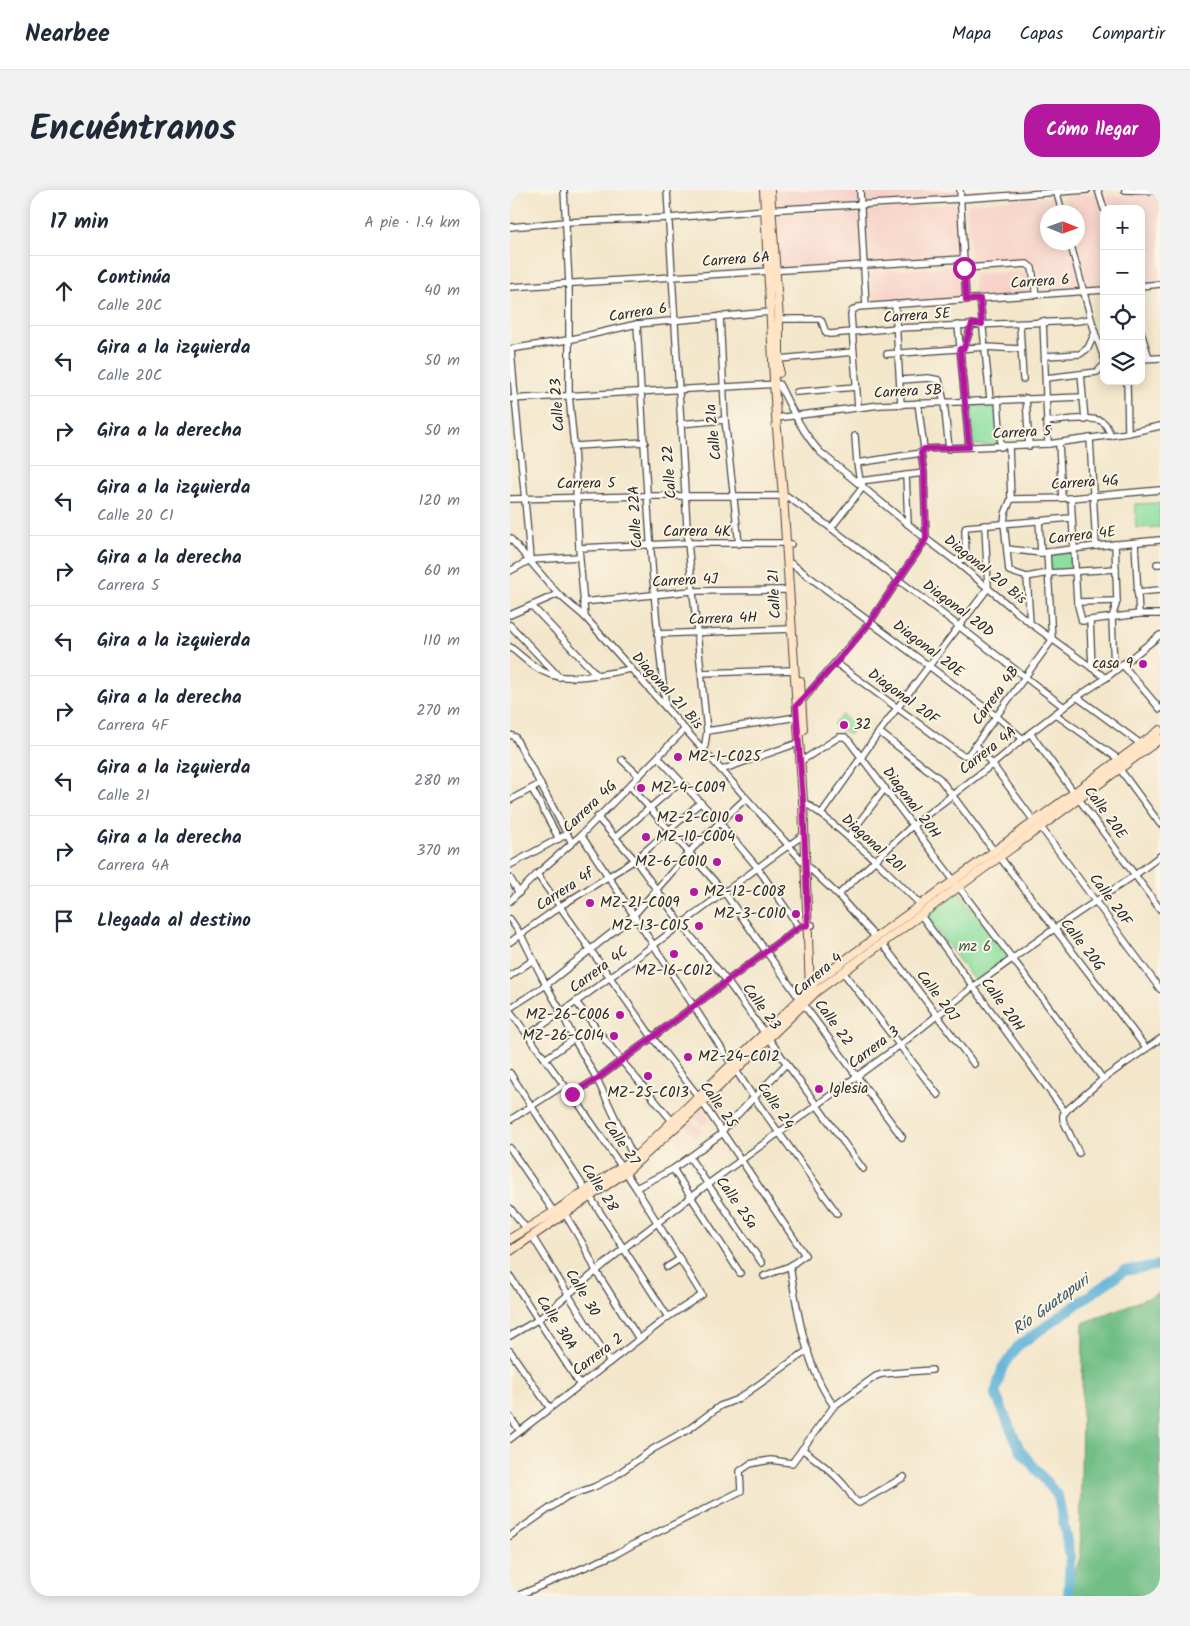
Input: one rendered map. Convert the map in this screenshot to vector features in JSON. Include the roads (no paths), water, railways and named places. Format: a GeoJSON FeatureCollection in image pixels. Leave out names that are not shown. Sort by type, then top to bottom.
{"type":"FeatureCollection","features":[{"type":"Feature","properties":{"kind":"main road","name":"Calle 21"},"geometry":{"type":"LineString","coordinates":[[764,190],[768,210],[772,270],[779,319],[777,384]]}},
{"type":"Feature","properties":{"kind":"main road","name":"Calle 21"},"geometry":{"type":"LineString","coordinates":[[768,210],[770,190]]}},
{"type":"Feature","properties":{"kind":"main road","name":"Calle 21"},"geometry":{"type":"LineString","coordinates":[[772,270],[771,312],[788,543],[788,590],[794,670],[799,704],[797,717],[798,744],[805,802],[812,992]]}},
{"type":"Feature","properties":{"kind":"main road","name":"Calle 21"},"geometry":{"type":"LineString","coordinates":[[788,543],[792,564],[807,865]]}},
{"type":"Feature","properties":{"kind":"main road","name":"Carrera 4"},"geometry":{"type":"LineString","coordinates":[[1120,764],[1141,744],[1160,730]]}},
{"type":"Feature","properties":{"kind":"main road","name":"Carrera 4"},"geometry":{"type":"LineString","coordinates":[[812,992],[815,982],[879,941],[1037,823],[1120,764],[1160,739]]}},
{"type":"Feature","properties":{"kind":"main road","name":"Calle 21"},"geometry":{"type":"LineString","coordinates":[[810,925],[815,982]]}},
{"type":"Feature","properties":{"kind":"main road","name":"Carrera 4"},"geometry":{"type":"LineString","coordinates":[[510,1239],[526,1228],[588,1194],[624,1170],[812,992],[843,972],[879,941]]}},
{"type":"Feature","properties":{"kind":"main road","name":"Carrera 4"},"geometry":{"type":"LineString","coordinates":[[624,1170],[634,1158],[673,1122],[700,1100]]}},
{"type":"Feature","properties":{"kind":"main road","name":"Carrera 4"},"geometry":{"type":"LineString","coordinates":[[510,1251],[565,1214],[588,1194]]}},
{"type":"Feature","properties":{"kind":"street","name":"Calle 23"},"geometry":{"type":"LineString","coordinates":[[564,190],[569,283],[569,395],[574,446],[582,602],[585,617]]}},
{"type":"Feature","properties":{"kind":"street","name":"Calle 22"},"geometry":{"type":"LineString","coordinates":[[667,190],[691,591],[702,674],[707,732],[704,751]]}},
{"type":"Feature","properties":{"kind":"street"},"geometry":{"type":"LineString","coordinates":[[860,190],[866,306]]}},
{"type":"Feature","properties":{"kind":"street"},"geometry":{"type":"LineString","coordinates":[[960,190],[966,300]]}},
{"type":"Feature","properties":{"kind":"street"},"geometry":{"type":"LineString","coordinates":[[510,227],[566,222],[669,218],[768,210],[960,200],[1087,190]]}},
{"type":"Feature","properties":{"kind":"street"},"geometry":{"type":"LineString","coordinates":[[1098,190],[1103,205]]}},
{"type":"Feature","properties":{"kind":"street"},"geometry":{"type":"LineString","coordinates":[[1125,190],[1160,191]]}},
{"type":"Feature","properties":{"kind":"street"},"geometry":{"type":"LineString","coordinates":[[1056,191],[1060,205]]}},
{"type":"Feature","properties":{"kind":"street"},"geometry":{"type":"LineString","coordinates":[[1072,250],[1090,319],[1100,347]]}},
{"type":"Feature","properties":{"kind":"street","name":"Carrera 6A"},"geometry":{"type":"LineString","coordinates":[[510,287],[963,259]]}},
{"type":"Feature","properties":{"kind":"street"},"geometry":{"type":"LineString","coordinates":[[964,268],[1027,264],[1032,268],[1036,295]]}},
{"type":"Feature","properties":{"kind":"street"},"geometry":{"type":"LineString","coordinates":[[1145,286],[1160,284]]}},
{"type":"Feature","properties":{"kind":"street","name":"Carrera 6"},"geometry":{"type":"LineString","coordinates":[[852,332],[851,315],[852,311],[858,307],[1100,290]]}},
{"type":"Feature","properties":{"kind":"street"},"geometry":{"type":"LineString","coordinates":[[980,299],[990,400]]}},
{"type":"Feature","properties":{"kind":"street"},"geometry":{"type":"LineString","coordinates":[[895,304],[901,404]]}},
{"type":"Feature","properties":{"kind":"street","name":"Carrera 6"},"geometry":{"type":"LineString","coordinates":[[510,349],[568,340],[637,324],[771,312]]}},
{"type":"Feature","properties":{"kind":"street","name":"Calle 21a"},"geometry":{"type":"LineString","coordinates":[[720,316],[722,387],[739,544]]}},
{"type":"Feature","properties":{"kind":"street","name":"Carrera 5E"},"geometry":{"type":"LineString","coordinates":[[779,319],[820,319],[826,333],[835,334],[897,328],[1090,319]]}},
{"type":"Feature","properties":{"kind":"street"},"geometry":{"type":"LineString","coordinates":[[1043,322],[1048,444]]}},
{"type":"Feature","properties":{"kind":"street","name":"Calle 22A"},"geometry":{"type":"LineString","coordinates":[[637,324],[650,544],[657,634],[666,708]]}},
{"type":"Feature","properties":{"kind":"street"},"geometry":{"type":"LineString","coordinates":[[962,348],[972,324]]}},
{"type":"Feature","properties":{"kind":"street"},"geometry":{"type":"LineString","coordinates":[[958,325],[962,348],[969,447]]}},
{"type":"Feature","properties":{"kind":"street"},"geometry":{"type":"LineString","coordinates":[[1020,327],[1023,379]]}},
{"type":"Feature","properties":{"kind":"street"},"geometry":{"type":"LineString","coordinates":[[852,332],[858,407]]}},
{"type":"Feature","properties":{"kind":"street"},"geometry":{"type":"LineString","coordinates":[[1045,356],[1080,354],[1088,348],[1095,333]]}},
{"type":"Feature","properties":{"kind":"street"},"geometry":{"type":"LineString","coordinates":[[1143,340],[1149,358]]}},
{"type":"Feature","properties":{"kind":"street"},"geometry":{"type":"LineString","coordinates":[[887,354],[985,347],[1020,349]]}},
{"type":"Feature","properties":{"kind":"street"},"geometry":{"type":"LineString","coordinates":[[510,349],[512,399],[526,498],[530,560]]}},
{"type":"Feature","properties":{"kind":"street"},"geometry":{"type":"LineString","coordinates":[[779,359],[853,352]]}},
{"type":"Feature","properties":{"kind":"street"},"geometry":{"type":"LineString","coordinates":[[1145,358],[1160,358]]}},
{"type":"Feature","properties":{"kind":"street"},"geometry":{"type":"LineString","coordinates":[[1046,378],[1097,372],[1100,369]]}},
{"type":"Feature","properties":{"kind":"street"},"geometry":{"type":"LineString","coordinates":[[1081,374],[1085,420]]}},
{"type":"Feature","properties":{"kind":"street"},"geometry":{"type":"LineString","coordinates":[[901,380],[928,378],[937,379],[940,382],[944,402],[948,449]]}},
{"type":"Feature","properties":{"kind":"street"},"geometry":{"type":"LineString","coordinates":[[512,399],[777,384]]}},
{"type":"Feature","properties":{"kind":"street","name":"Diagonal 20 Bis"},"geometry":{"type":"LineString","coordinates":[[777,384],[810,442],[820,452],[1030,623],[1106,678]]}},
{"type":"Feature","properties":{"kind":"street"},"geometry":{"type":"LineString","coordinates":[[1127,385],[1128,434]]}},
{"type":"Feature","properties":{"kind":"street"},"geometry":{"type":"LineString","coordinates":[[797,392],[856,387]]}},
{"type":"Feature","properties":{"kind":"street","name":"Carrera 5B"},"geometry":{"type":"LineString","coordinates":[[779,417],[858,407],[901,404],[1082,397]]}},
{"type":"Feature","properties":{"kind":"street"},"geometry":{"type":"LineString","coordinates":[[1026,398],[1029,446]]}},
{"type":"Feature","properties":{"kind":"street"},"geometry":{"type":"LineString","coordinates":[[998,399],[1001,447]]}},
{"type":"Feature","properties":{"kind":"street"},"geometry":{"type":"LineString","coordinates":[[799,704],[870,622],[926,539],[924,472],[918,403]]}},
{"type":"Feature","properties":{"kind":"street"},"geometry":{"type":"LineString","coordinates":[[680,424],[725,420]]}},
{"type":"Feature","properties":{"kind":"street"},"geometry":{"type":"LineString","coordinates":[[1046,422],[1095,420],[1102,422],[1111,436]]}},
{"type":"Feature","properties":{"kind":"street","name":"Carrera 5"},"geometry":{"type":"LineString","coordinates":[[856,463],[922,451],[1059,443],[1128,434],[1160,426]]}},
{"type":"Feature","properties":{"kind":"street"},"geometry":{"type":"LineString","coordinates":[[831,528],[863,487],[856,463],[855,436]]}},
{"type":"Feature","properties":{"kind":"street"},"geometry":{"type":"LineString","coordinates":[[1090,438],[1096,546]]}},
{"type":"Feature","properties":{"kind":"street"},"geometry":{"type":"LineString","coordinates":[[574,446],[645,442]]}},
{"type":"Feature","properties":{"kind":"street"},"geometry":{"type":"LineString","coordinates":[[1059,443],[1062,498]]}},
{"type":"Feature","properties":{"kind":"street"},"geometry":{"type":"LineString","coordinates":[[1009,447],[1011,499],[1004,523],[1010,572],[1027,577],[1048,573],[1116,569]]}},
{"type":"Feature","properties":{"kind":"street"},"geometry":{"type":"LineString","coordinates":[[860,481],[924,472]]}},
{"type":"Feature","properties":{"kind":"street"},"geometry":{"type":"LineString","coordinates":[[906,475],[908,524]]}},
{"type":"Feature","properties":{"kind":"street","name":"Carrera 4G"},"geometry":{"type":"LineString","coordinates":[[1011,499],[1071,498],[1160,490]]}},
{"type":"Feature","properties":{"kind":"street","name":"Carrera 5"},"geometry":{"type":"LineString","coordinates":[[510,499],[647,496],[785,496]]}},
{"type":"Feature","properties":{"kind":"street","name":"Diagonal 20D"},"geometry":{"type":"LineString","coordinates":[[785,496],[831,528],[1064,707]]}},
{"type":"Feature","properties":{"kind":"street"},"geometry":{"type":"LineString","coordinates":[[1071,498],[1077,602],[1082,621],[1139,614],[1160,614]]}},
{"type":"Feature","properties":{"kind":"street"},"geometry":{"type":"LineString","coordinates":[[954,560],[964,560],[966,558],[964,530],[969,526],[1072,518]]}},
{"type":"Feature","properties":{"kind":"street"},"geometry":{"type":"LineString","coordinates":[[1039,521],[1048,573],[1052,640]]}},
{"type":"Feature","properties":{"kind":"street"},"geometry":{"type":"LineString","coordinates":[[821,814],[879,732],[988,588],[985,524]]}},
{"type":"Feature","properties":{"kind":"street","name":"Diagonal 21 Bis"},"geometry":{"type":"LineString","coordinates":[[510,538],[558,594],[585,617],[788,845],[838,895]]}},
{"type":"Feature","properties":{"kind":"street","name":"Carrera 4E"},"geometry":{"type":"LineString","coordinates":[[1007,549],[1044,553],[1074,548],[1160,540]]}},
{"type":"Feature","properties":{"kind":"street","name":"Carrera 4K"},"geometry":{"type":"LineString","coordinates":[[579,548],[688,543],[788,543]]}},
{"type":"Feature","properties":{"kind":"street"},"geometry":{"type":"LineString","coordinates":[[1135,543],[1139,614]]}},
{"type":"Feature","properties":{"kind":"street"},"geometry":{"type":"LineString","coordinates":[[1114,670],[1112,618],[1117,601],[1115,544]]}},
{"type":"Feature","properties":{"kind":"street"},"geometry":{"type":"LineString","coordinates":[[510,571],[530,560],[580,557]]}},
{"type":"Feature","properties":{"kind":"street","name":"Diagonal 20E"},"geometry":{"type":"LineString","coordinates":[[792,564],[996,716],[1023,739]]}},
{"type":"Feature","properties":{"kind":"street"},"geometry":{"type":"LineString","coordinates":[[1027,577],[1030,623]]}},
{"type":"Feature","properties":{"kind":"street","name":"Carrera 4J"},"geometry":{"type":"LineString","coordinates":[[582,602],[691,591],[788,590]]}},
{"type":"Feature","properties":{"kind":"street"},"geometry":{"type":"LineString","coordinates":[[1138,592],[1160,590]]}},
{"type":"Feature","properties":{"kind":"street"},"geometry":{"type":"LineString","coordinates":[[510,615],[558,594]]}},
{"type":"Feature","properties":{"kind":"street"},"geometry":{"type":"LineString","coordinates":[[1077,602],[1117,601]]}},
{"type":"Feature","properties":{"kind":"street"},"geometry":{"type":"LineString","coordinates":[[532,606],[597,675]]}},
{"type":"Feature","properties":{"kind":"street"},"geometry":{"type":"LineString","coordinates":[[1090,620],[1092,668]]}},
{"type":"Feature","properties":{"kind":"street"},"geometry":{"type":"LineString","coordinates":[[510,624],[559,676]]}},
{"type":"Feature","properties":{"kind":"street","name":"Carrera 4H"},"geometry":{"type":"LineString","coordinates":[[657,634],[791,629]]}},
{"type":"Feature","properties":{"kind":"street","name":"Carrera 4A"},"geometry":{"type":"LineString","coordinates":[[838,895],[912,826],[1030,733],[1077,697],[1106,678],[1160,635]]}},
{"type":"Feature","properties":{"kind":"street","name":"Carrera 4B"},"geometry":{"type":"LineString","coordinates":[[956,751],[962,755],[968,755],[1052,640]]}},
{"type":"Feature","properties":{"kind":"street"},"geometry":{"type":"LineString","coordinates":[[510,646],[542,671],[559,676],[597,675],[631,669]]}},
{"type":"Feature","properties":{"kind":"street","name":"Diagonal 20F"},"geometry":{"type":"LineString","coordinates":[[836,663],[956,751]]}},
{"type":"Feature","properties":{"kind":"street"},"geometry":{"type":"LineString","coordinates":[[1122,664],[1160,709]]}},
{"type":"Feature","properties":{"kind":"street"},"geometry":{"type":"LineString","coordinates":[[702,674],[794,670]]}},
{"type":"Feature","properties":{"kind":"street"},"geometry":{"type":"LineString","coordinates":[[1077,697],[1141,744]]}},
{"type":"Feature","properties":{"kind":"street"},"geometry":{"type":"LineString","coordinates":[[1055,714],[1120,764],[1160,824]]}},
{"type":"Feature","properties":{"kind":"street"},"geometry":{"type":"LineString","coordinates":[[707,732],[797,717]]}},
{"type":"Feature","properties":{"kind":"street","name":"Carrera 4G"},"geometry":{"type":"LineString","coordinates":[[510,901],[537,874],[582,835],[685,729]]}},
{"type":"Feature","properties":{"kind":"street","name":"Calle 20G"},"geometry":{"type":"LineString","coordinates":[[879,732],[940,779],[1146,1048]]}},
{"type":"Feature","properties":{"kind":"street","name":"Calle 20E"},"geometry":{"type":"LineString","coordinates":[[1030,733],[1160,909]]}},
{"type":"Feature","properties":{"kind":"street"},"geometry":{"type":"LineString","coordinates":[[510,735],[515,737],[572,842]]}},
{"type":"Feature","properties":{"kind":"street","name":"Diagonal 20H"},"geometry":{"type":"LineString","coordinates":[[803,760],[837,738],[842,736],[849,741],[956,884]]}},
{"type":"Feature","properties":{"kind":"street"},"geometry":{"type":"LineString","coordinates":[[720,770],[798,744]]}},
{"type":"Feature","properties":{"kind":"street"},"geometry":{"type":"LineString","coordinates":[[976,745],[1037,823]]}},
{"type":"Feature","properties":{"kind":"street"},"geometry":{"type":"LineString","coordinates":[[658,757],[757,867],[799,927]]}},
{"type":"Feature","properties":{"kind":"street"},"geometry":{"type":"LineString","coordinates":[[622,760],[639,776]]}},
{"type":"Feature","properties":{"kind":"street"},"geometry":{"type":"LineString","coordinates":[[616,837],[680,782]]}},
{"type":"Feature","properties":{"kind":"street"},"geometry":{"type":"LineString","coordinates":[[510,800],[540,784]]}},
{"type":"Feature","properties":{"kind":"street","name":"Calle 22"},"geometry":{"type":"LineString","coordinates":[[630,786],[724,892],[802,1002],[902,1137]]}},
{"type":"Feature","properties":{"kind":"street"},"geometry":{"type":"LineString","coordinates":[[848,837],[885,788]]}},
{"type":"Feature","properties":{"kind":"street"},"geometry":{"type":"LineString","coordinates":[[532,789],[559,839]]}},
{"type":"Feature","properties":{"kind":"street"},"geometry":{"type":"LineString","coordinates":[[510,1010],[546,985],[633,916],[690,853],[746,798]]}},
{"type":"Feature","properties":{"kind":"street","name":"Diagonal 20I"},"geometry":{"type":"LineString","coordinates":[[805,802],[875,860],[921,910]]}},
{"type":"Feature","properties":{"kind":"street","name":"Carrera 4f"},"geometry":{"type":"LineString","coordinates":[[510,942],[560,907],[635,860],[700,803]]}},
{"type":"Feature","properties":{"kind":"street","name":"Calle 23"},"geometry":{"type":"LineString","coordinates":[[597,818],[635,860],[727,981],[863,1169]]}},
{"type":"Feature","properties":{"kind":"street","name":"Calle 20F"},"geometry":{"type":"LineString","coordinates":[[1037,823],[1160,989]]}},
{"type":"Feature","properties":{"kind":"street"},"geometry":{"type":"LineString","coordinates":[[510,865],[567,834]]}},
{"type":"Feature","properties":{"kind":"street","name":"Carrera 4C"},"geometry":{"type":"LineString","coordinates":[[528,1035],[805,834]]}},
{"type":"Feature","properties":{"kind":"street","name":"Calle 24"},"geometry":{"type":"LineString","coordinates":[[582,835],[633,916],[754,1098],[837,1213]]}},
{"type":"Feature","properties":{"kind":"street","name":"Carrera 3"},"geometry":{"type":"LineString","coordinates":[[510,1336],[539,1319],[624,1248],[708,1184],[900,1045],[973,987],[1160,856]]}},
{"type":"Feature","properties":{"kind":"street","name":"Calle 25"},"geometry":{"type":"LineString","coordinates":[[537,874],[652,1037],[722,1131],[805,1255],[790,1266]]}},
{"type":"Feature","properties":{"kind":"street"},"geometry":{"type":"LineString","coordinates":[[510,878],[519,893]]}},
{"type":"Feature","properties":{"kind":"street"},"geometry":{"type":"LineString","coordinates":[[956,884],[1014,958],[1103,1079]]}},
{"type":"Feature","properties":{"kind":"street","name":"Calle 20J"},"geometry":{"type":"LineString","coordinates":[[838,895],[879,941],[974,1064]]}},
{"type":"Feature","properties":{"kind":"street","name":"Calle 20H"},"geometry":{"type":"LineString","coordinates":[[921,910],[973,987],[1065,1112]]}},
{"type":"Feature","properties":{"kind":"street"},"geometry":{"type":"LineString","coordinates":[[510,919],[521,935],[562,1012],[574,1040],[597,1079],[634,1158]]}},
{"type":"Feature","properties":{"kind":"street"},"geometry":{"type":"LineString","coordinates":[[572,1094],[597,1079],[799,927],[810,925]]}},
{"type":"Feature","properties":{"kind":"street"},"geometry":{"type":"LineString","coordinates":[[510,976],[533,960]]}},
{"type":"Feature","properties":{"kind":"street"},"geometry":{"type":"LineString","coordinates":[[843,972],[938,1096]]}},
{"type":"Feature","properties":{"kind":"street"},"geometry":{"type":"LineString","coordinates":[[576,1002],[673,1122]]}},
{"type":"Feature","properties":{"kind":"street","name":"Calle 27"},"geometry":{"type":"LineString","coordinates":[[510,1010],[572,1094],[624,1170],[702,1295]]}},
{"type":"Feature","properties":{"kind":"street"},"geometry":{"type":"LineString","coordinates":[[1078,1153],[1063,1120],[1065,1112],[1103,1079],[1160,1039]]}},
{"type":"Feature","properties":{"kind":"street"},"geometry":{"type":"LineString","coordinates":[[545,1058],[574,1040]]}},
{"type":"Feature","properties":{"kind":"street"},"geometry":{"type":"LineString","coordinates":[[636,1188],[673,1170],[720,1134],[787,1063]]}},
{"type":"Feature","properties":{"kind":"street","name":"Calle 28"},"geometry":{"type":"LineString","coordinates":[[510,1073],[668,1317]]}},
{"type":"Feature","properties":{"kind":"street"},"geometry":{"type":"LineString","coordinates":[[510,1120],[564,1085]]}},
{"type":"Feature","properties":{"kind":"street"},"geometry":{"type":"LineString","coordinates":[[510,1148],[554,1212]]}},
{"type":"Feature","properties":{"kind":"street","name":"Calle 25a"},"geometry":{"type":"LineString","coordinates":[[690,1158],[762,1263]]}},
{"type":"Feature","properties":{"kind":"street"},"geometry":{"type":"LineString","coordinates":[[673,1170],[740,1273]]}},
{"type":"Feature","properties":{"kind":"street"},"geometry":{"type":"LineString","coordinates":[[510,1208],[526,1228]]}},
{"type":"Feature","properties":{"kind":"street"},"geometry":{"type":"LineString","coordinates":[[565,1214],[596,1271],[639,1339]]}},
{"type":"Feature","properties":{"kind":"street","name":"Calle 30"},"geometry":{"type":"LineString","coordinates":[[532,1236],[610,1362]]}},
{"type":"Feature","properties":{"kind":"street"},"geometry":{"type":"LineString","coordinates":[[667,1267],[680,1259]]}},
{"type":"Feature","properties":{"kind":"street"},"geometry":{"type":"LineString","coordinates":[[764,1276],[790,1266],[808,1350],[819,1383],[834,1406]]}},
{"type":"Feature","properties":{"kind":"street","name":"Calle 30A"},"geometry":{"type":"LineString","coordinates":[[510,1276],[580,1385]]}},
{"type":"Feature","properties":{"kind":"street","name":"Carrera 2"},"geometry":{"type":"LineString","coordinates":[[510,1439],[668,1317],[702,1295]]}},
{"type":"Feature","properties":{"kind":"street"},"geometry":{"type":"LineString","coordinates":[[510,1536],[566,1497],[612,1478],[652,1449],[689,1428],[720,1406],[738,1399],[808,1350]]}},
{"type":"Feature","properties":{"kind":"street"},"geometry":{"type":"LineString","coordinates":[[510,1351],[550,1407]]}},
{"type":"Feature","properties":{"kind":"street"},"geometry":{"type":"LineString","coordinates":[[517,1596],[616,1554],[741,1491],[740,1472],[750,1464],[771,1460],[792,1463],[834,1406],[865,1382],[876,1376],[932,1370]]}},
{"type":"Feature","properties":{"kind":"street"},"geometry":{"type":"LineString","coordinates":[[510,1417],[520,1431]]}},
{"type":"Feature","properties":{"kind":"street"},"geometry":{"type":"LineString","coordinates":[[802,1449],[828,1468],[846,1486],[858,1503],[904,1478]]}},
{"type":"Feature","properties":{"kind":"waterway","name":"Río Guatapuri"},"geometry":{"type":"LineString","coordinates":[[1068,1596],[1070,1557],[1058,1496],[1020,1450],[995,1393],[1002,1369],[1018,1346],[1124,1271],[1160,1265]]}},
{"type":"Feature","properties":{"kind":"place","name":"casa 9"},"geometry":{"type":"Point","coordinates":[1143,664]}},
{"type":"Feature","properties":{"kind":"place","name":"32"},"geometry":{"type":"Point","coordinates":[844,725]}},
{"type":"Feature","properties":{"kind":"place","name":"MZ-1-C025"},"geometry":{"type":"Point","coordinates":[678,757]}},
{"type":"Feature","properties":{"kind":"place","name":"MZ-4-C009"},"geometry":{"type":"Point","coordinates":[641,788]}},
{"type":"Feature","properties":{"kind":"place","name":"MZ-2-C010"},"geometry":{"type":"Point","coordinates":[739,818]}},
{"type":"Feature","properties":{"kind":"place","name":"MZ-10-C004"},"geometry":{"type":"Point","coordinates":[646,837]}},
{"type":"Feature","properties":{"kind":"place","name":"MZ-6-C010"},"geometry":{"type":"Point","coordinates":[717,862]}},
{"type":"Feature","properties":{"kind":"place","name":"MZ-12-C008"},"geometry":{"type":"Point","coordinates":[694,892]}},
{"type":"Feature","properties":{"kind":"place","name":"MZ-21-C009"},"geometry":{"type":"Point","coordinates":[590,903]}},
{"type":"Feature","properties":{"kind":"place","name":"MZ-3-C010"},"geometry":{"type":"Point","coordinates":[796,914]}},
{"type":"Feature","properties":{"kind":"place","name":"MZ-13-C015"},"geometry":{"type":"Point","coordinates":[699,926]}},
{"type":"Feature","properties":{"kind":"place","name":"MZ-16-C012"},"geometry":{"type":"Point","coordinates":[674,954]}},
{"type":"Feature","properties":{"kind":"place","name":"MZ-26-C006"},"geometry":{"type":"Point","coordinates":[620,1015]}},
{"type":"Feature","properties":{"kind":"place","name":"MZ-26-C014"},"geometry":{"type":"Point","coordinates":[614,1036]}},
{"type":"Feature","properties":{"kind":"place","name":"MZ-24-C012"},"geometry":{"type":"Point","coordinates":[688,1057]}},
{"type":"Feature","properties":{"kind":"place","name":"MZ-25-C013"},"geometry":{"type":"Point","coordinates":[648,1076]}},
{"type":"Feature","properties":{"kind":"place","name":"Iglesia"},"geometry":{"type":"Point","coordinates":[819,1089]}},
{"type":"Feature","properties":{"kind":"park label","name":"mz 6"},"geometry":{"type":"Point","coordinates":[975,947]}}]}
